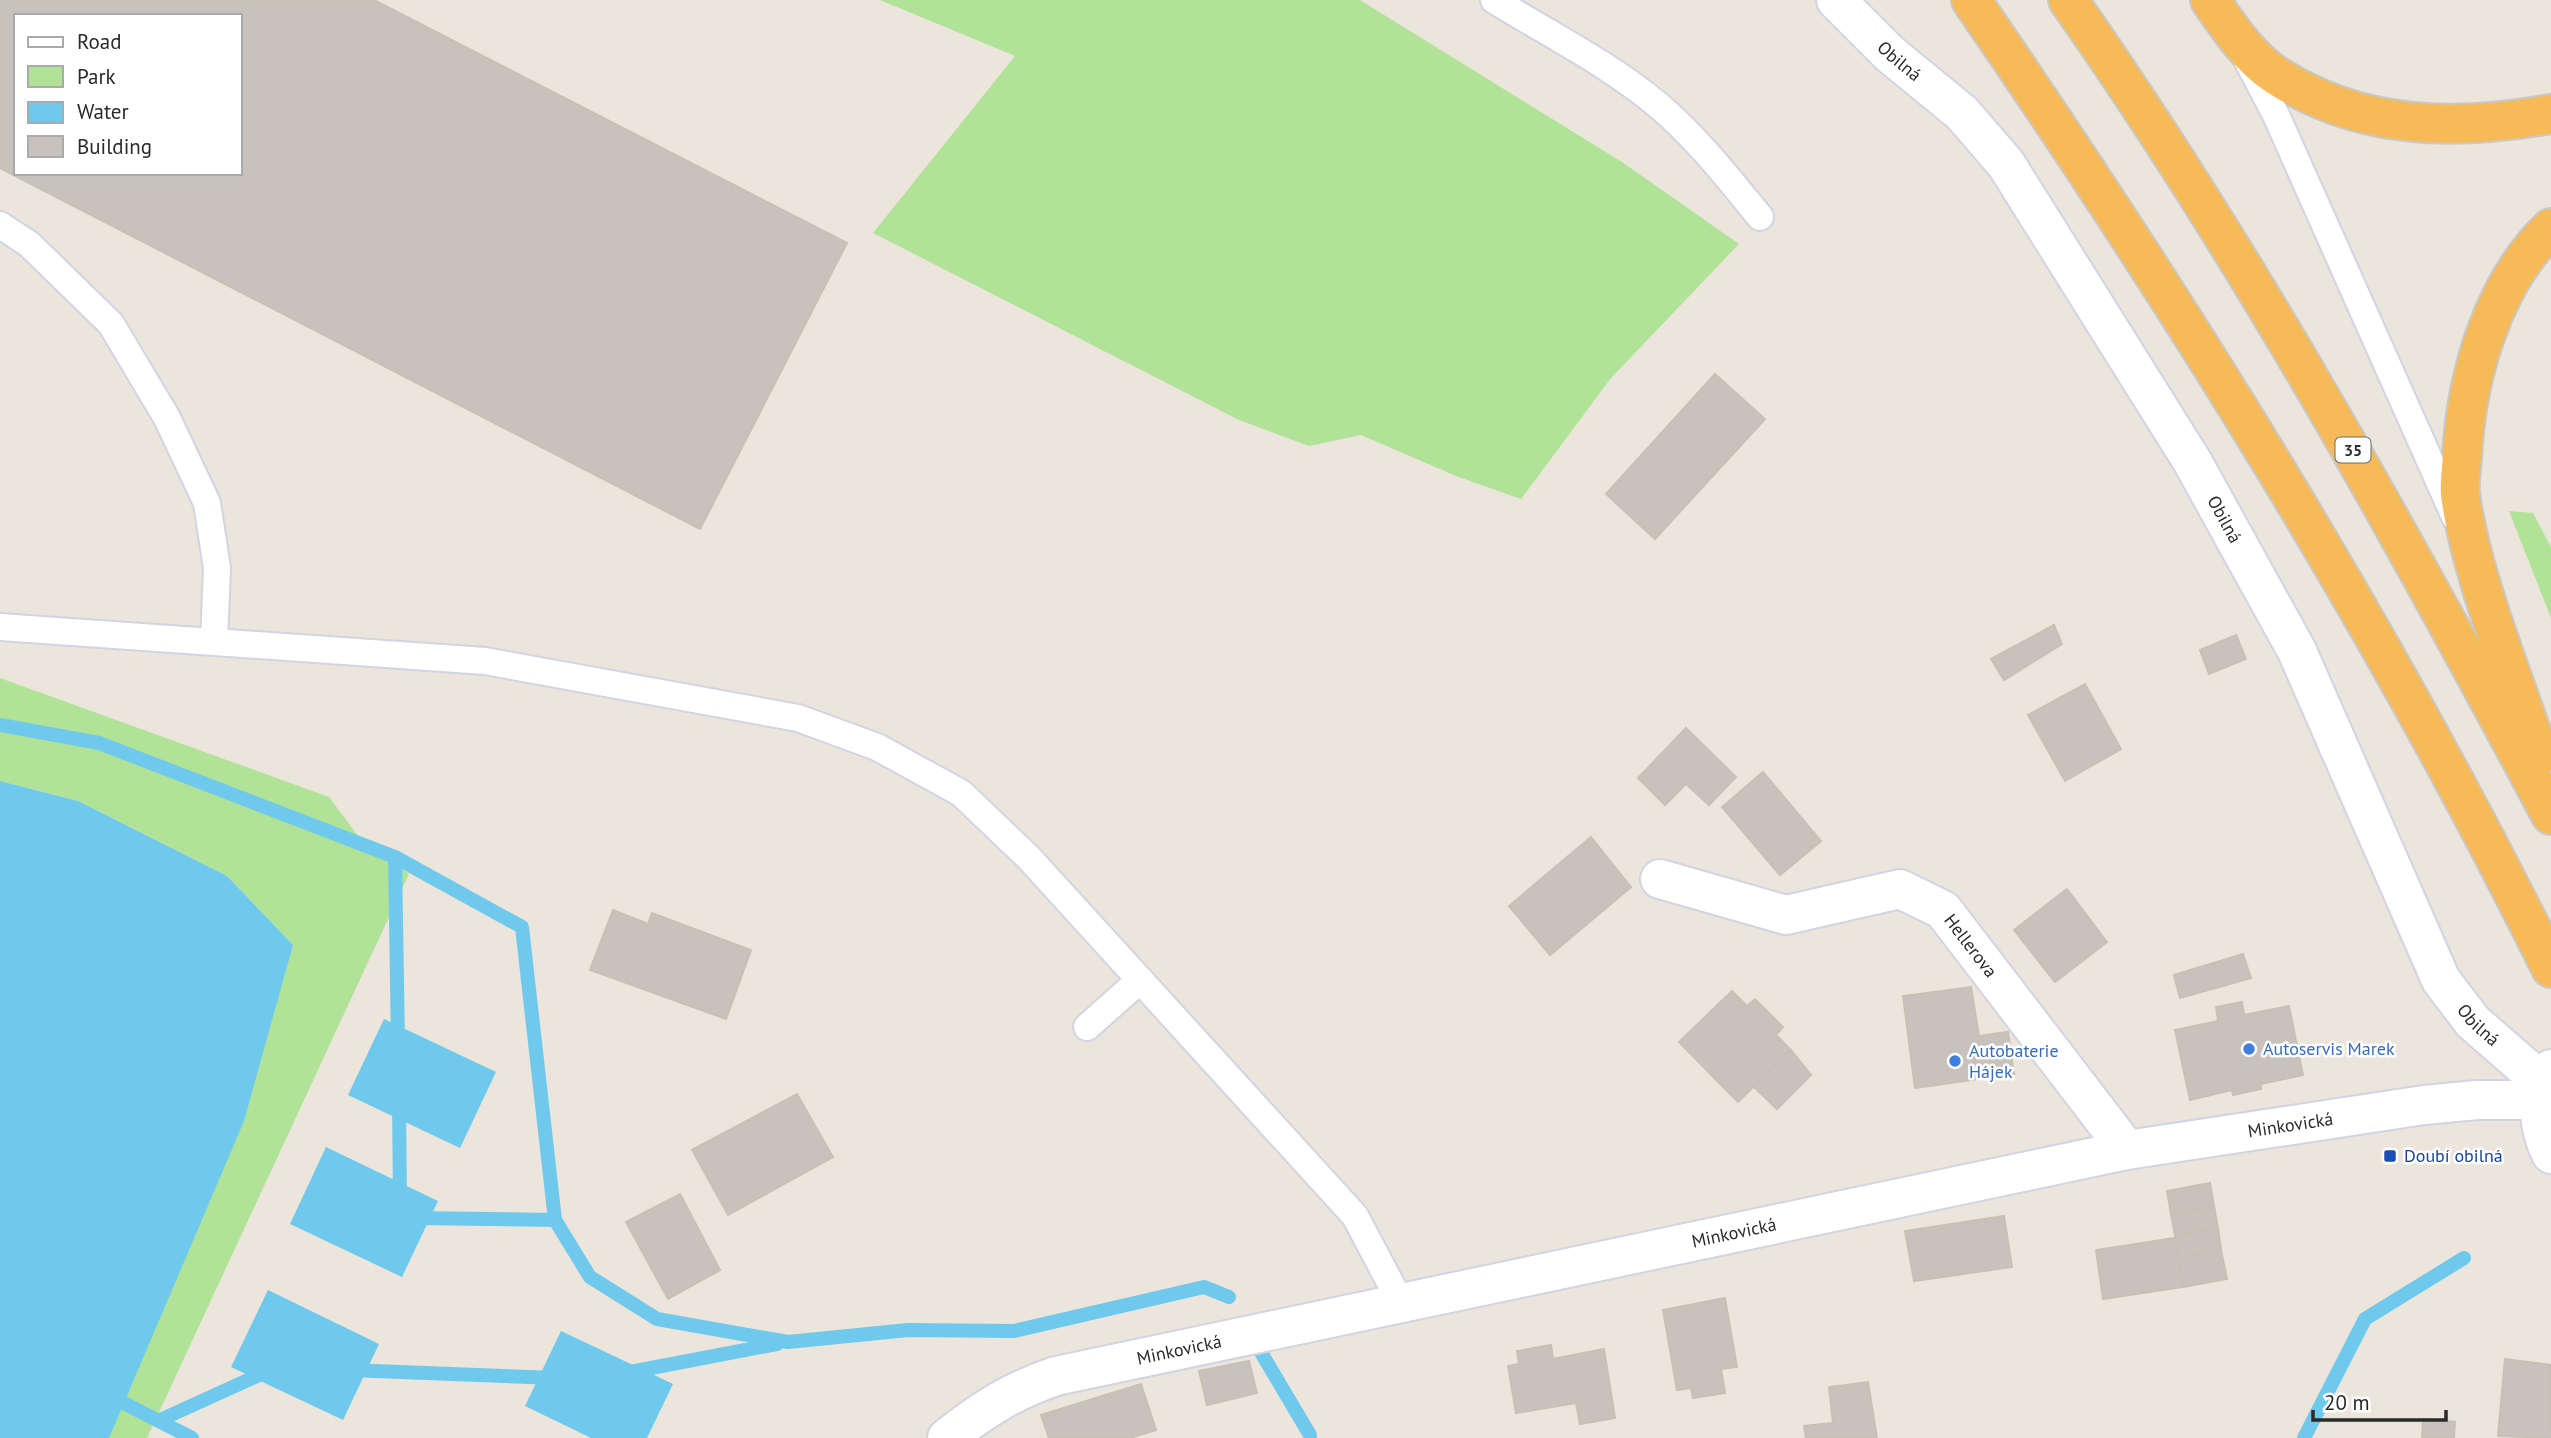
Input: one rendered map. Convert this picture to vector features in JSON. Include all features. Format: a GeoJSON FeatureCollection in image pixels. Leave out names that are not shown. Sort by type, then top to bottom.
{"type":"FeatureCollection","features":[{"type":"Feature","properties":{"kind":"highway"},"geometry":{"type":"LineString","coordinates":[[1971,0],[2064,136],[2269,456],[2395,674],[2512,889],[2551,968]]}},
{"type":"Feature","properties":{"kind":"highway","name":"35"},"geometry":{"type":"LineString","coordinates":[[2068,0],[2136,96],[2331,411],[2551,815]]}},
{"type":"Feature","properties":{"kind":"highway"},"geometry":{"type":"LineString","coordinates":[[2210,0],[2234,34],[2275,75],[2331,104],[2380,118],[2442,127],[2551,114]]}},
{"type":"Feature","properties":{"kind":"highway"},"geometry":{"type":"LineString","coordinates":[[2551,228],[2509,282],[2478,356],[2463,429],[2460,493],[2480,576],[2551,790]]}},
{"type":"Feature","properties":{"kind":"street","name":"Obilná"},"geometry":{"type":"LineString","coordinates":[[1836,0],[1890,54],[1962,113],[2006,164],[2192,461],[2280,620],[2441,980],[2473,1022],[2545,1084]]}},
{"type":"Feature","properties":{"kind":"street","name":"Hellerova"},"geometry":{"type":"LineString","coordinates":[[1660,879],[1786,915],[1900,889],[1944,910],[2127,1150]]}},
{"type":"Feature","properties":{"kind":"street","name":"Minkovická"},"geometry":{"type":"LineString","coordinates":[[947,1438],[987,1406],[1019,1388],[1056,1376],[2127,1150],[2424,1105],[2477,1100],[2545,1084]]}},
{"type":"Feature","properties":{"kind":"street"},"geometry":{"type":"LineString","coordinates":[[2545,1084],[2541,1127],[2551,1154]]}},
{"type":"Feature","properties":{"kind":"lane"},"geometry":{"type":"LineString","coordinates":[[1494,0],[1633,86],[1658,105],[1691,135],[1760,217]]}},
{"type":"Feature","properties":{"kind":"lane"},"geometry":{"type":"LineString","coordinates":[[2234,34],[2276,115],[2480,576]]}},
{"type":"Feature","properties":{"kind":"lane"},"geometry":{"type":"LineString","coordinates":[[0,225],[29,244],[111,324],[167,418],[207,503],[217,568],[214,641]]}},
{"type":"Feature","properties":{"kind":"lane"},"geometry":{"type":"LineString","coordinates":[[0,628],[485,661],[798,718],[877,747],[961,793],[1029,858],[1355,1216],[1402,1305]]}},
{"type":"Feature","properties":{"kind":"lane"},"geometry":{"type":"LineString","coordinates":[[1087,1027],[1140,980]]}},
{"type":"Feature","properties":{"kind":"green space"},"geometry":{"type":"Polygon","coordinates":[[[880,0],[1360,0],[1622,162],[1739,244],[1611,378],[1521,499],[1456,476],[1361,435],[1309,446],[1239,420],[873,233],[1015,56],[880,0]]]}},
{"type":"Feature","properties":{"kind":"green space"},"geometry":{"type":"Polygon","coordinates":[[[2509,511],[2533,513],[2551,547],[2551,618],[2509,511]]]}},
{"type":"Feature","properties":{"kind":"green space"},"geometry":{"type":"Polygon","coordinates":[[[0,678],[329,797],[361,840],[409,874],[147,1438],[109,1438],[293,945],[227,876],[78,801],[0,781],[0,678]]]}},
{"type":"Feature","properties":{"kind":"water"},"geometry":{"type":"Polygon","coordinates":[[[0,781],[78,801],[227,876],[293,945],[244,1121],[109,1438],[0,1438],[0,781]]]}},
{"type":"Feature","properties":{"kind":"water"},"geometry":{"type":"Polygon","coordinates":[[[384,1019],[496,1072],[460,1148],[348,1095],[384,1019]]]}},
{"type":"Feature","properties":{"kind":"water"},"geometry":{"type":"Polygon","coordinates":[[[326,1147],[438,1201],[402,1277],[290,1224],[326,1147]]]}},
{"type":"Feature","properties":{"kind":"water"},"geometry":{"type":"Polygon","coordinates":[[[268,1290],[379,1344],[343,1420],[231,1367],[268,1290]]]}},
{"type":"Feature","properties":{"kind":"water"},"geometry":{"type":"Polygon","coordinates":[[[561,1331],[673,1384],[647,1438],[591,1438],[525,1406],[561,1331]]]}},
{"type":"Feature","properties":{"kind":"building"},"geometry":{"type":"Polygon","coordinates":[[[0,0],[374,0],[847,243],[700,529],[0,168],[0,0]]]}},
{"type":"Feature","properties":{"kind":"building"},"geometry":{"type":"Polygon","coordinates":[[[1715,374],[1765,419],[1655,539],[1606,494],[1715,374]]]}},
{"type":"Feature","properties":{"kind":"building"},"geometry":{"type":"Polygon","coordinates":[[[2054,625],[2062,644],[2004,680],[1991,659],[2054,625]]]}},
{"type":"Feature","properties":{"kind":"building"},"geometry":{"type":"Polygon","coordinates":[[[2236,635],[2246,659],[2209,674],[2200,650],[2236,635]]]}},
{"type":"Feature","properties":{"kind":"building"},"geometry":{"type":"Polygon","coordinates":[[[2085,684],[2121,749],[2065,781],[2028,715],[2085,684]]]}},
{"type":"Feature","properties":{"kind":"building"},"geometry":{"type":"Polygon","coordinates":[[[1686,728],[1736,777],[1709,805],[1686,784],[1665,805],[1638,778],[1686,728]]]}},
{"type":"Feature","properties":{"kind":"building"},"geometry":{"type":"Polygon","coordinates":[[[1763,772],[1821,841],[1780,875],[1722,807],[1763,772]]]}},
{"type":"Feature","properties":{"kind":"building"},"geometry":{"type":"Polygon","coordinates":[[[1591,837],[1631,887],[1550,955],[1509,906],[1591,837]]]}},
{"type":"Feature","properties":{"kind":"building"},"geometry":{"type":"Polygon","coordinates":[[[2067,889],[2107,942],[2055,982],[2014,930],[2067,889]]]}},
{"type":"Feature","properties":{"kind":"building"},"geometry":{"type":"Polygon","coordinates":[[[613,910],[648,924],[652,913],[751,950],[726,1019],[590,970],[613,910]]]}},
{"type":"Feature","properties":{"kind":"building"},"geometry":{"type":"Polygon","coordinates":[[[2243,954],[2251,978],[2180,998],[2174,975],[2243,954]]]}},
{"type":"Feature","properties":{"kind":"building"},"geometry":{"type":"Polygon","coordinates":[[[1971,987],[1979,1036],[2008,1032],[2014,1074],[1915,1088],[1903,996],[1971,987]]]}},
{"type":"Feature","properties":{"kind":"building"},"geometry":{"type":"Polygon","coordinates":[[[1732,991],[1747,1006],[1755,999],[1783,1027],[1776,1035],[1791,1050],[1738,1102],[1679,1042],[1732,991]]]}},
{"type":"Feature","properties":{"kind":"building"},"geometry":{"type":"Polygon","coordinates":[[[2242,1002],[2244,1015],[2289,1006],[2303,1075],[2261,1084],[2261,1089],[2233,1095],[2232,1090],[2190,1100],[2175,1030],[2218,1021],[2216,1007],[2242,1002]]]}},
{"type":"Feature","properties":{"kind":"building"},"geometry":{"type":"Polygon","coordinates":[[[1791,1050],[1811,1075],[1777,1109],[1754,1087],[1791,1050]]]}},
{"type":"Feature","properties":{"kind":"building"},"geometry":{"type":"Polygon","coordinates":[[[797,1094],[833,1157],[728,1215],[692,1150],[797,1094]]]}},
{"type":"Feature","properties":{"kind":"building"},"geometry":{"type":"Polygon","coordinates":[[[2210,1183],[2214,1206],[2171,1214],[2167,1191],[2210,1183]]]}},
{"type":"Feature","properties":{"kind":"building"},"geometry":{"type":"Polygon","coordinates":[[[680,1194],[720,1270],[668,1299],[626,1222],[680,1194]]]}},
{"type":"Feature","properties":{"kind":"building"},"geometry":{"type":"Polygon","coordinates":[[[2214,1206],[2218,1228],[2175,1235],[2171,1214],[2214,1206]]]}},
{"type":"Feature","properties":{"kind":"building"},"geometry":{"type":"Polygon","coordinates":[[[2004,1216],[2012,1267],[1914,1281],[1905,1231],[2004,1216]]]}},
{"type":"Feature","properties":{"kind":"building"},"geometry":{"type":"Polygon","coordinates":[[[2218,1228],[2221,1250],[2178,1258],[2175,1235],[2218,1228]]]}},
{"type":"Feature","properties":{"kind":"building"},"geometry":{"type":"Polygon","coordinates":[[[2175,1238],[2183,1287],[2103,1299],[2096,1250],[2175,1238]]]}},
{"type":"Feature","properties":{"kind":"building"},"geometry":{"type":"Polygon","coordinates":[[[2221,1250],[2227,1279],[2183,1287],[2178,1258],[2221,1250]]]}},
{"type":"Feature","properties":{"kind":"building"},"geometry":{"type":"Polygon","coordinates":[[[1725,1298],[1737,1367],[1721,1369],[1725,1393],[1693,1398],[1691,1388],[1677,1390],[1663,1310],[1725,1298]]]}},
{"type":"Feature","properties":{"kind":"building"},"geometry":{"type":"Polygon","coordinates":[[[1551,1345],[1553,1359],[1604,1349],[1615,1418],[1580,1424],[1576,1403],[1516,1413],[1508,1366],[1519,1364],[1517,1351],[1551,1345]]]}},
{"type":"Feature","properties":{"kind":"building"},"geometry":{"type":"Polygon","coordinates":[[[2505,1359],[2551,1365],[2551,1438],[2498,1436],[2505,1359]]]}},
{"type":"Feature","properties":{"kind":"building"},"geometry":{"type":"Polygon","coordinates":[[[1249,1361],[1257,1393],[1207,1405],[1199,1371],[1249,1361]]]}},
{"type":"Feature","properties":{"kind":"building"},"geometry":{"type":"Polygon","coordinates":[[[1868,1382],[1877,1438],[1806,1438],[1804,1426],[1833,1423],[1829,1387],[1868,1382]]]}},
{"type":"Feature","properties":{"kind":"building"},"geometry":{"type":"Polygon","coordinates":[[[1141,1384],[1156,1430],[1130,1438],[1049,1438],[1041,1415],[1141,1384]]]}},
{"type":"Feature","properties":{"kind":"building"},"geometry":{"type":"Polygon","coordinates":[[[2423,1419],[2455,1422],[2454,1438],[2422,1438],[2423,1419]]]}},
{"type":"Feature","properties":{"kind":"waterway"},"geometry":{"type":"LineString","coordinates":[[0,725],[99,743],[395,857],[522,927],[555,1220],[590,1277],[657,1319],[788,1342],[908,1330],[1014,1331],[1204,1287],[1229,1297]]}},
{"type":"Feature","properties":{"kind":"waterway"},"geometry":{"type":"LineString","coordinates":[[395,857],[398,1045]]}},
{"type":"Feature","properties":{"kind":"waterway"},"geometry":{"type":"LineString","coordinates":[[399,1100],[400,1202]]}},
{"type":"Feature","properties":{"kind":"waterway"},"geometry":{"type":"LineString","coordinates":[[412,1218],[555,1220]]}},
{"type":"Feature","properties":{"kind":"waterway"},"geometry":{"type":"LineString","coordinates":[[2304,1438],[2365,1319],[2464,1258]]}},
{"type":"Feature","properties":{"kind":"waterway"},"geometry":{"type":"LineString","coordinates":[[625,1373],[777,1344]]}},
{"type":"Feature","properties":{"kind":"waterway"},"geometry":{"type":"LineString","coordinates":[[1259,1349],[1310,1435]]}},
{"type":"Feature","properties":{"kind":"waterway"},"geometry":{"type":"LineString","coordinates":[[160,1420],[270,1370]]}},
{"type":"Feature","properties":{"kind":"waterway"},"geometry":{"type":"LineString","coordinates":[[349,1370],[556,1378]]}},
{"type":"Feature","properties":{"kind":"waterway"},"geometry":{"type":"LineString","coordinates":[[108,1395],[192,1438]]}},
{"type":"Feature","properties":{"kind":"place","name":"Autoservis Marek"},"geometry":{"type":"Point","coordinates":[2249,1049]}},
{"type":"Feature","properties":{"kind":"place","name":"Autobaterie Hájek"},"geometry":{"type":"Point","coordinates":[1955,1061]}},
{"type":"Feature","properties":{"kind":"place","name":"Doubí obilná"},"geometry":{"type":"Point","coordinates":[2390,1156]}}]}
